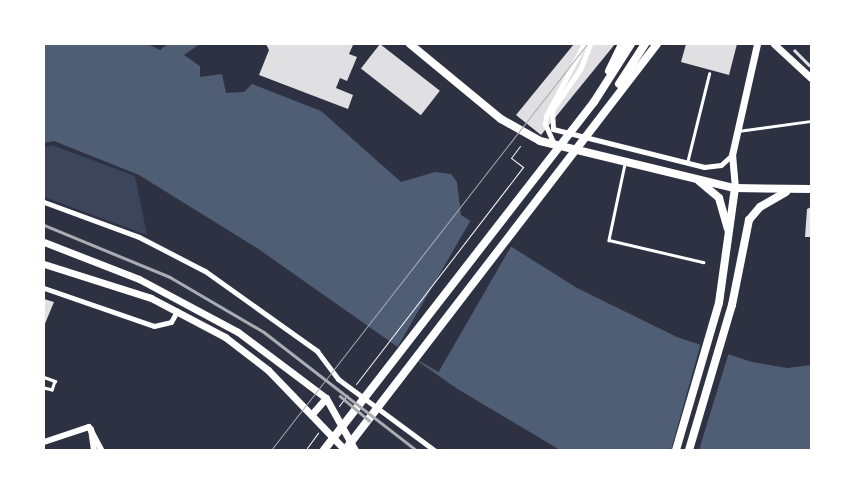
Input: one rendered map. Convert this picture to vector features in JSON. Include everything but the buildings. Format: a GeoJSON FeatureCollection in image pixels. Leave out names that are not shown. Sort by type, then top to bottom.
{"type":"FeatureCollection","features":[{"type":"Feature","properties":{"kind":"highway"},"geometry":{"type":"LineString","coordinates":[[410,44],[501,118],[554,144],[625,164],[693,177],[734,188],[788,191],[811,189]]}},
{"type":"Feature","properties":{"kind":"highway"},"geometry":{"type":"LineString","coordinates":[[594,102],[622,44]]}},
{"type":"Feature","properties":{"kind":"highway"},"geometry":{"type":"LineString","coordinates":[[324,450],[594,102],[631,44]]}},
{"type":"Feature","properties":{"kind":"highway"},"geometry":{"type":"LineString","coordinates":[[602,112],[645,44]]}},
{"type":"Feature","properties":{"kind":"highway"},"geometry":{"type":"LineString","coordinates":[[345,450],[602,112],[658,44]]}},
{"type":"Feature","properties":{"kind":"highway"},"geometry":{"type":"LineString","coordinates":[[693,177],[718,198],[729,241]]}},
{"type":"Feature","properties":{"kind":"highway"},"geometry":{"type":"LineString","coordinates":[[676,450],[727,263],[734,188]]}},
{"type":"Feature","properties":{"kind":"highway"},"geometry":{"type":"LineString","coordinates":[[689,450],[732,305],[738,265],[754,212],[788,191]]}},
{"type":"Feature","properties":{"kind":"main road"},"geometry":{"type":"LineString","coordinates":[[734,188],[732,156],[736,131],[756,46],[763,44]]}},
{"type":"Feature","properties":{"kind":"main road"},"geometry":{"type":"LineString","coordinates":[[774,44],[811,78]]}},
{"type":"Feature","properties":{"kind":"main road"},"geometry":{"type":"LineString","coordinates":[[44,242],[83,255],[208,314],[326,398],[355,450]]}},
{"type":"Feature","properties":{"kind":"main road"},"geometry":{"type":"LineString","coordinates":[[44,264],[177,311],[244,349],[312,414],[345,450]]}},
{"type":"Feature","properties":{"kind":"main road"},"geometry":{"type":"LineString","coordinates":[[44,270],[59,268]]}},
{"type":"Feature","properties":{"kind":"main road"},"geometry":{"type":"LineString","coordinates":[[312,414],[326,398]]}},
{"type":"Feature","properties":{"kind":"street"},"geometry":{"type":"LineString","coordinates":[[554,144],[545,124],[546,116],[584,44]]}},
{"type":"Feature","properties":{"kind":"street"},"geometry":{"type":"LineString","coordinates":[[590,44],[582,68],[552,110],[553,129],[686,165],[713,167],[732,156]]}},
{"type":"Feature","properties":{"kind":"street"},"geometry":{"type":"LineString","coordinates":[[44,202],[139,238],[205,271],[317,351],[338,379],[434,450]]}},
{"type":"Feature","properties":{"kind":"street"},"geometry":{"type":"LineString","coordinates":[[44,288],[163,326],[172,322],[177,311]]}},
{"type":"Feature","properties":{"kind":"street"},"geometry":{"type":"LineString","coordinates":[[44,442],[78,427],[91,428]]}},
{"type":"Feature","properties":{"kind":"street"},"geometry":{"type":"LineString","coordinates":[[91,428],[94,450]]}},
{"type":"Feature","properties":{"kind":"street"},"geometry":{"type":"LineString","coordinates":[[91,428],[101,450]]}},
{"type":"Feature","properties":{"kind":"lane"},"geometry":{"type":"LineString","coordinates":[[686,165],[709,74]]}},
{"type":"Feature","properties":{"kind":"lane"},"geometry":{"type":"LineString","coordinates":[[736,131],[811,121]]}},
{"type":"Feature","properties":{"kind":"lane"},"geometry":{"type":"LineString","coordinates":[[625,164],[609,240],[702,262]]}},
{"type":"Feature","properties":{"kind":"lane"},"geometry":{"type":"LineString","coordinates":[[44,377],[55,381],[51,391],[44,388]]}},
{"type":"Feature","properties":{"kind":"path"},"geometry":{"type":"LineString","coordinates":[[335,411],[523,166],[511,158],[520,146]]}},
{"type":"Feature","properties":{"kind":"path"},"geometry":{"type":"LineString","coordinates":[[307,448],[323,427]]}},
{"type":"Feature","properties":{"kind":"shaded area"},"geometry":{"type":"Polygon","coordinates":[[[44,44],[148,44],[160,50],[168,44],[200,44],[184,55],[200,66],[200,77],[222,74],[226,93],[244,92],[252,84],[321,111],[401,182],[435,172],[451,174],[457,182],[461,215],[577,288],[677,337],[752,362],[787,368],[811,365],[811,450],[560,450],[456,388],[257,248],[139,175],[54,141],[44,143],[44,44]]]}},
{"type":"Feature","properties":{"kind":"shaded area"},"geometry":{"type":"Polygon","coordinates":[[[52,145],[135,176],[147,235],[44,197],[44,147],[52,145]]]}},
{"type":"Feature","properties":{"kind":"pier"},"geometry":{"type":"Polygon","coordinates":[[[472,218],[514,242],[439,372],[397,348],[472,218]]]}},
{"type":"Feature","properties":{"kind":"pier"},"geometry":{"type":"Polygon","coordinates":[[[701,343],[729,352],[699,450],[671,450],[701,343]]]}},
{"type":"Feature","properties":{"kind":"tram line"},"geometry":{"type":"LineString","coordinates":[[271,450],[587,44]]}},
{"type":"Feature","properties":{"kind":"railway"},"geometry":{"type":"LineString","coordinates":[[44,225],[170,277],[264,332],[416,450]]}},
{"type":"Feature","properties":{"kind":"railway"},"geometry":{"type":"LineString","coordinates":[[340,396],[369,420]]}}]}
